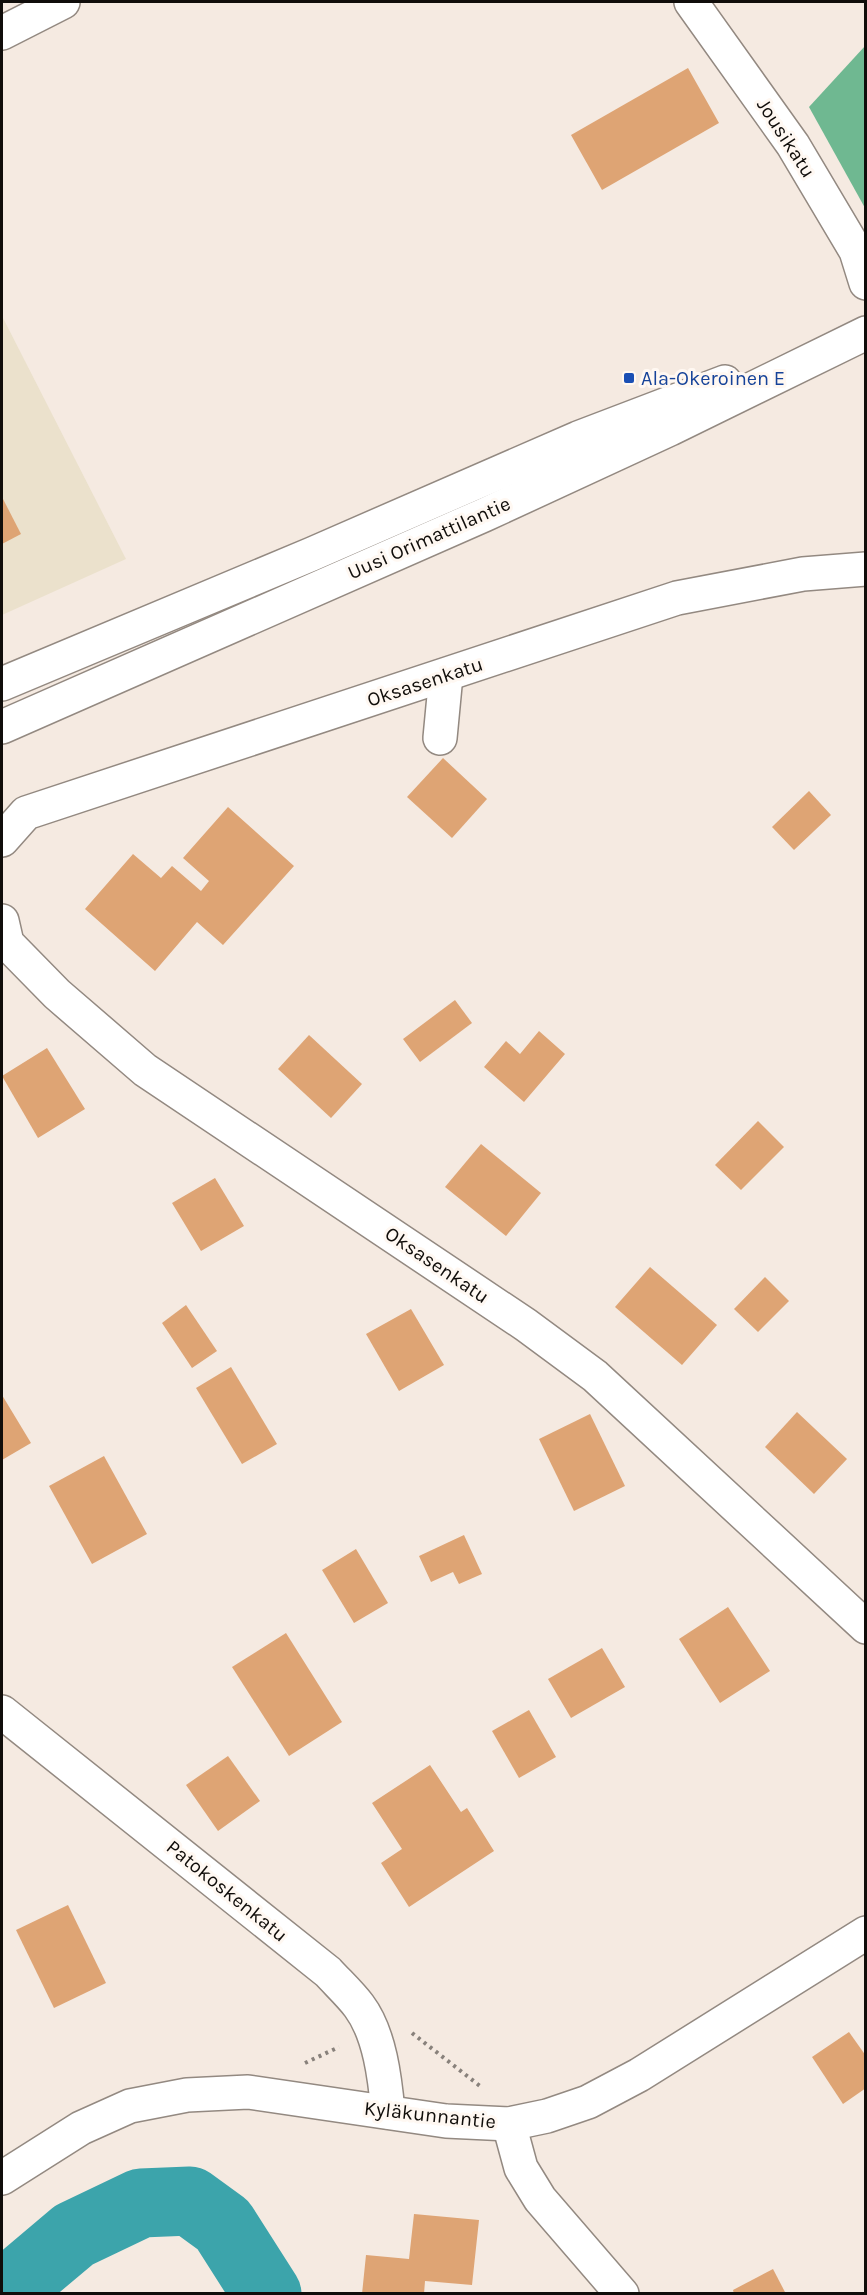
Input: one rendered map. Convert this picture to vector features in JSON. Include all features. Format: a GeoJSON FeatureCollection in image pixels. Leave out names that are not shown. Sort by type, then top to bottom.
{"type":"FeatureCollection","features":[{"type":"Feature","properties":{"kind":"street"},"geometry":{"type":"LineString","coordinates":[[2,33],[63,2]]}},
{"type":"Feature","properties":{"kind":"street","name":"Jousikatu"},"geometry":{"type":"LineString","coordinates":[[691,2],[793,145],[856,251],[866,283]]}},
{"type":"Feature","properties":{"kind":"street","name":"Uusi Orimattilantie"},"geometry":{"type":"LineString","coordinates":[[2,684],[599,429],[859,336]]}},
{"type":"Feature","properties":{"kind":"street","name":"Uusi Orimattilantie"},"geometry":{"type":"LineString","coordinates":[[2,727],[494,510],[670,429],[859,336]]}},
{"type":"Feature","properties":{"kind":"street","name":"Oksasenkatu"},"geometry":{"type":"LineString","coordinates":[[2,840],[26,813],[677,598],[803,574],[866,569]]}},
{"type":"Feature","properties":{"kind":"street"},"geometry":{"type":"LineString","coordinates":[[440,738],[446,675]]}},
{"type":"Feature","properties":{"kind":"street","name":"Oksasenkatu"},"geometry":{"type":"LineString","coordinates":[[2,921],[7,943],[57,994],[145,1070],[526,1325],[595,1377],[866,1627]]}},
{"type":"Feature","properties":{"kind":"street","name":"Patokoskenkatu"},"geometry":{"type":"LineString","coordinates":[[2,1712],[328,1972],[360,2007],[371,2030],[384,2073],[388,2112]]}},
{"type":"Feature","properties":{"kind":"street","name":"Kyläkunnantie"},"geometry":{"type":"LineString","coordinates":[[2,2178],[81,2128],[130,2106],[187,2096],[248,2092],[446,2121],[509,2124],[547,2116],[588,2102],[639,2075],[866,1933]]}},
{"type":"Feature","properties":{"kind":"street"},"geometry":{"type":"LineString","coordinates":[[509,2124],[521,2168],[540,2199],[622,2294]]}},
{"type":"Feature","properties":{"kind":"path"},"geometry":{"type":"LineString","coordinates":[[299,2066],[386,2023],[402,2024],[481,2087]]}},
{"type":"Feature","properties":{"kind":"shaded area"},"geometry":{"type":"Polygon","coordinates":[[[2,316],[126,559],[2,615],[2,316]]]}},
{"type":"Feature","properties":{"kind":"green space"},"geometry":{"type":"Polygon","coordinates":[[[865,46],[865,208],[809,107],[865,46]]]}},
{"type":"Feature","properties":{"kind":"building"},"geometry":{"type":"Polygon","coordinates":[[[688,68],[719,123],[602,190],[571,135],[688,68]]]}},
{"type":"Feature","properties":{"kind":"building"},"geometry":{"type":"Polygon","coordinates":[[[2,497],[21,534],[2,544],[2,497]]]}},
{"type":"Feature","properties":{"kind":"building"},"geometry":{"type":"Polygon","coordinates":[[[443,758],[487,799],[452,838],[407,797],[443,758]]]}},
{"type":"Feature","properties":{"kind":"building"},"geometry":{"type":"Polygon","coordinates":[[[809,791],[831,815],[794,850],[772,827],[809,791]]]}},
{"type":"Feature","properties":{"kind":"building"},"geometry":{"type":"Polygon","coordinates":[[[228,807],[294,866],[223,945],[197,922],[155,971],[85,909],[133,854],[161,878],[172,866],[201,891],[209,881],[183,858],[228,807]]]}},
{"type":"Feature","properties":{"kind":"building"},"geometry":{"type":"Polygon","coordinates":[[[455,1000],[472,1023],[420,1062],[403,1039],[455,1000]]]}},
{"type":"Feature","properties":{"kind":"building"},"geometry":{"type":"Polygon","coordinates":[[[539,1031],[565,1054],[524,1102],[484,1067],[506,1041],[520,1054],[539,1031]]]}},
{"type":"Feature","properties":{"kind":"building"},"geometry":{"type":"Polygon","coordinates":[[[309,1035],[362,1084],[331,1118],[278,1069],[309,1035]]]}},
{"type":"Feature","properties":{"kind":"building"},"geometry":{"type":"Polygon","coordinates":[[[47,1048],[85,1109],[38,1138],[2,1076],[47,1048]]]}},
{"type":"Feature","properties":{"kind":"building"},"geometry":{"type":"Polygon","coordinates":[[[758,1121],[784,1147],[741,1190],[715,1165],[758,1121]]]}},
{"type":"Feature","properties":{"kind":"building"},"geometry":{"type":"Polygon","coordinates":[[[481,1144],[541,1193],[506,1236],[445,1187],[481,1144]]]}},
{"type":"Feature","properties":{"kind":"building"},"geometry":{"type":"Polygon","coordinates":[[[215,1178],[244,1226],[201,1251],[172,1203],[215,1178]]]}},
{"type":"Feature","properties":{"kind":"building"},"geometry":{"type":"Polygon","coordinates":[[[650,1267],[717,1325],[682,1365],[615,1307],[650,1267]]]}},
{"type":"Feature","properties":{"kind":"building"},"geometry":{"type":"Polygon","coordinates":[[[765,1277],[789,1301],[758,1332],[734,1309],[765,1277]]]}},
{"type":"Feature","properties":{"kind":"building"},"geometry":{"type":"Polygon","coordinates":[[[186,1305],[217,1351],[192,1368],[162,1323],[186,1305]]]}},
{"type":"Feature","properties":{"kind":"building"},"geometry":{"type":"Polygon","coordinates":[[[411,1309],[444,1365],[399,1391],[366,1334],[411,1309]]]}},
{"type":"Feature","properties":{"kind":"building"},"geometry":{"type":"Polygon","coordinates":[[[231,1367],[277,1444],[242,1464],[196,1388],[231,1367]]]}},
{"type":"Feature","properties":{"kind":"building"},"geometry":{"type":"Polygon","coordinates":[[[2,1395],[31,1443],[2,1460],[2,1395]]]}},
{"type":"Feature","properties":{"kind":"building"},"geometry":{"type":"Polygon","coordinates":[[[797,1412],[847,1459],[814,1494],[765,1447],[797,1412]]]}},
{"type":"Feature","properties":{"kind":"building"},"geometry":{"type":"Polygon","coordinates":[[[590,1414],[625,1486],[574,1511],[539,1439],[590,1414]]]}},
{"type":"Feature","properties":{"kind":"building"},"geometry":{"type":"Polygon","coordinates":[[[104,1456],[147,1534],[92,1564],[49,1486],[104,1456]]]}},
{"type":"Feature","properties":{"kind":"building"},"geometry":{"type":"Polygon","coordinates":[[[464,1535],[482,1574],[459,1584],[453,1572],[431,1582],[419,1556],[464,1535]]]}},
{"type":"Feature","properties":{"kind":"building"},"geometry":{"type":"Polygon","coordinates":[[[356,1549],[388,1603],[354,1623],[322,1570],[356,1549]]]}},
{"type":"Feature","properties":{"kind":"building"},"geometry":{"type":"Polygon","coordinates":[[[728,1607],[770,1671],[720,1703],[679,1639],[728,1607]]]}},
{"type":"Feature","properties":{"kind":"building"},"geometry":{"type":"Polygon","coordinates":[[[286,1633],[342,1722],[289,1756],[232,1667],[286,1633]]]}},
{"type":"Feature","properties":{"kind":"building"},"geometry":{"type":"Polygon","coordinates":[[[602,1648],[625,1687],[571,1718],[548,1679],[602,1648]]]}},
{"type":"Feature","properties":{"kind":"building"},"geometry":{"type":"Polygon","coordinates":[[[529,1710],[556,1757],[519,1778],[492,1731],[529,1710]]]}},
{"type":"Feature","properties":{"kind":"building"},"geometry":{"type":"Polygon","coordinates":[[[228,1756],[260,1801],[218,1831],[186,1785],[228,1756]]]}},
{"type":"Feature","properties":{"kind":"building"},"geometry":{"type":"Polygon","coordinates":[[[430,1765],[461,1812],[467,1808],[494,1851],[409,1907],[381,1863],[402,1849],[372,1803],[430,1765]]]}},
{"type":"Feature","properties":{"kind":"building"},"geometry":{"type":"Polygon","coordinates":[[[68,1905],[106,1983],[54,2008],[16,1930],[68,1905]]]}},
{"type":"Feature","properties":{"kind":"building"},"geometry":{"type":"Polygon","coordinates":[[[849,2032],[866,2056],[866,2088],[843,2104],[812,2057],[849,2032]]]}},
{"type":"Feature","properties":{"kind":"building"},"geometry":{"type":"Polygon","coordinates":[[[414,2214],[479,2220],[472,2285],[425,2281],[424,2294],[362,2294],[366,2255],[409,2259],[414,2214]]]}},
{"type":"Feature","properties":{"kind":"building"},"geometry":{"type":"Polygon","coordinates":[[[773,2269],[786,2294],[734,2294],[733,2290],[773,2269]]]}},
{"type":"Feature","properties":{"kind":"waterway"},"geometry":{"type":"LineString","coordinates":[[4,2294],[74,2235],[141,2203],[190,2201],[223,2225],[267,2294]]}},
{"type":"Feature","properties":{"kind":"place","name":"Ala-Okeroinen E"},"geometry":{"type":"Point","coordinates":[629,378]}}]}
